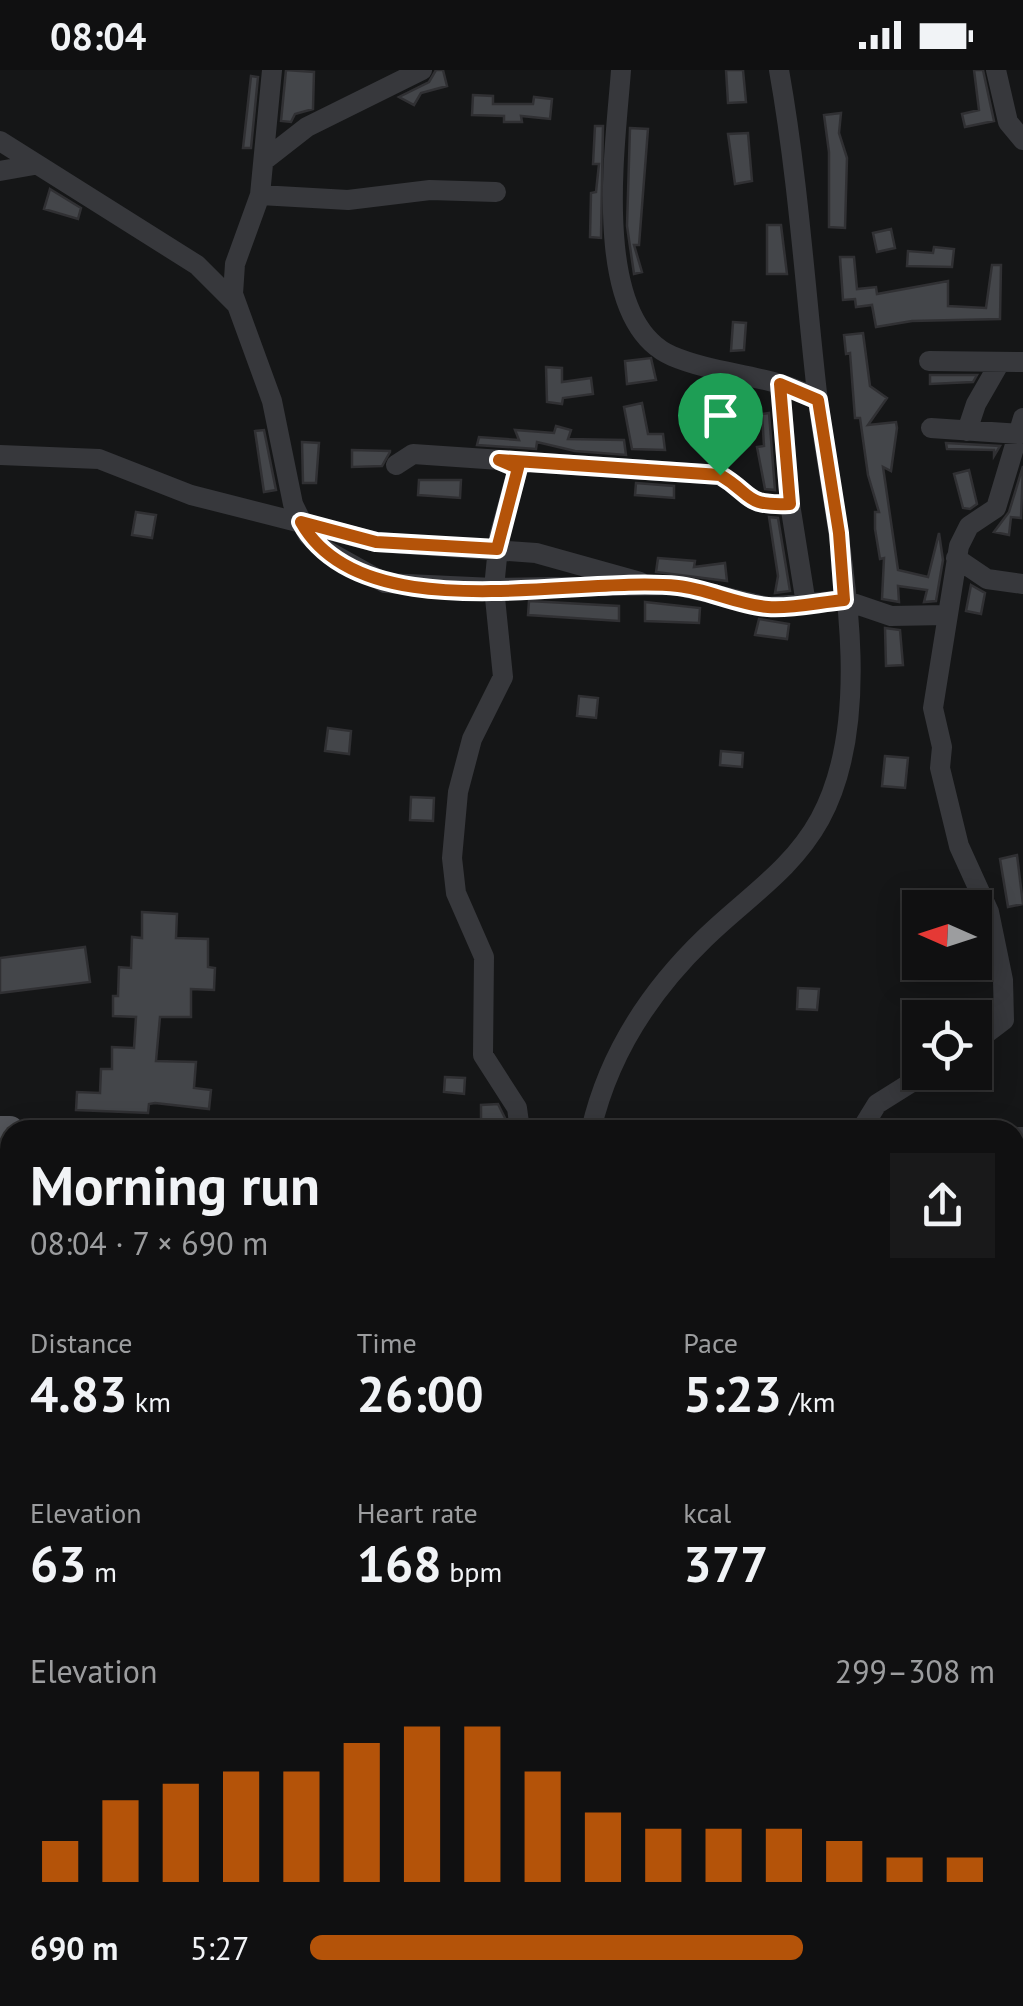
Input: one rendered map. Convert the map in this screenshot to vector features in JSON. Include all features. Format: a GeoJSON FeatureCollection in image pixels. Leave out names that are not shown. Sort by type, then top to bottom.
{"type":"FeatureCollection","features":[{"type":"Feature","properties":{"kind":"street"},"geometry":{"type":"LineString","coordinates":[[272,70],[260,196],[235,264],[234,303],[272,401],[293,504],[301,522],[324,549],[369,578],[426,587],[675,586],[768,607],[844,600],[891,616],[946,615]]}},
{"type":"Feature","properties":{"kind":"street"},"geometry":{"type":"LineString","coordinates":[[266,158],[321,120],[422,70]]}},
{"type":"Feature","properties":{"kind":"street"},"geometry":{"type":"LineString","coordinates":[[621,70],[614,220],[617,262],[632,316],[669,355],[780,384],[818,400]]}},
{"type":"Feature","properties":{"kind":"street"},"geometry":{"type":"LineString","coordinates":[[594,1120],[608,1069],[657,993],[705,938],[764,890],[820,819],[847,736],[850,681],[839,533],[818,400],[779,70]]}},
{"type":"Feature","properties":{"kind":"street"},"geometry":{"type":"LineString","coordinates":[[996,70],[1008,122],[1023,140]]}},
{"type":"Feature","properties":{"kind":"street"},"geometry":{"type":"LineString","coordinates":[[0,141],[196,264],[234,303]]}},
{"type":"Feature","properties":{"kind":"street"},"geometry":{"type":"LineString","coordinates":[[0,171],[34,165]]}},
{"type":"Feature","properties":{"kind":"street"},"geometry":{"type":"LineString","coordinates":[[260,196],[348,200],[430,190],[496,192]]}},
{"type":"Feature","properties":{"kind":"street"},"geometry":{"type":"LineString","coordinates":[[929,361],[1023,362]]}},
{"type":"Feature","properties":{"kind":"street"},"geometry":{"type":"LineString","coordinates":[[967,432],[976,404],[999,364]]}},
{"type":"Feature","properties":{"kind":"street"},"geometry":{"type":"LineString","coordinates":[[780,384],[790,504],[806,604]]}},
{"type":"Feature","properties":{"kind":"street"},"geometry":{"type":"LineString","coordinates":[[931,428],[967,432],[1022,427],[996,508],[964,532],[956,558],[933,708],[942,748],[940,768],[959,846],[989,912],[1003,980],[1004,1020],[992,1029]]}},
{"type":"Feature","properties":{"kind":"street"},"geometry":{"type":"LineString","coordinates":[[396,465],[413,454],[720,475],[742,496],[763,505],[790,504]]}},
{"type":"Feature","properties":{"kind":"street"},"geometry":{"type":"LineString","coordinates":[[0,455],[99,458],[191,495],[376,542],[497,549],[600,568],[654,587]]}},
{"type":"Feature","properties":{"kind":"street"},"geometry":{"type":"LineString","coordinates":[[499,460],[518,468],[497,549],[494,588],[504,669],[472,739],[458,792],[452,858],[456,893],[484,957],[483,1055],[517,1108],[519,1120]]}},
{"type":"Feature","properties":{"kind":"street"},"geometry":{"type":"LineString","coordinates":[[956,558],[986,580],[1023,584]]}},
{"type":"Feature","properties":{"kind":"street"},"geometry":{"type":"LineString","coordinates":[[867,1120],[877,1104],[902,1088]]}},
{"type":"Feature","properties":{"kind":"building"},"geometry":{"type":"Polygon","coordinates":[[[286,70],[314,72],[313,109],[295,114],[291,122],[281,121],[286,70]]]}},
{"type":"Feature","properties":{"kind":"building"},"geometry":{"type":"Polygon","coordinates":[[[436,70],[443,70],[447,86],[421,93],[414,105],[399,97],[429,82],[436,70]]]}},
{"type":"Feature","properties":{"kind":"building"},"geometry":{"type":"Polygon","coordinates":[[[726,70],[743,70],[746,102],[728,103],[726,70]]]}},
{"type":"Feature","properties":{"kind":"building"},"geometry":{"type":"Polygon","coordinates":[[[974,70],[983,70],[994,121],[965,127],[962,114],[979,110],[974,70]]]}},
{"type":"Feature","properties":{"kind":"building"},"geometry":{"type":"Polygon","coordinates":[[[251,76],[258,77],[251,148],[243,148],[251,76]]]}},
{"type":"Feature","properties":{"kind":"building"},"geometry":{"type":"Polygon","coordinates":[[[473,95],[493,96],[493,104],[533,104],[534,97],[552,99],[550,119],[521,116],[522,122],[504,122],[504,116],[472,115],[473,95]]]}},
{"type":"Feature","properties":{"kind":"building"},"geometry":{"type":"Polygon","coordinates":[[[841,113],[839,133],[847,158],[845,228],[829,227],[829,152],[824,115],[841,113]]]}},
{"type":"Feature","properties":{"kind":"building"},"geometry":{"type":"Polygon","coordinates":[[[595,126],[603,126],[601,238],[590,237],[591,193],[596,192],[599,164],[593,164],[595,126]]]}},
{"type":"Feature","properties":{"kind":"building"},"geometry":{"type":"Polygon","coordinates":[[[630,128],[648,129],[639,245],[634,245],[642,272],[634,274],[627,226],[630,128]]]}},
{"type":"Feature","properties":{"kind":"building"},"geometry":{"type":"Polygon","coordinates":[[[748,133],[752,181],[735,184],[728,134],[748,133]]]}},
{"type":"Feature","properties":{"kind":"building"},"geometry":{"type":"Polygon","coordinates":[[[50,189],[81,208],[78,219],[44,209],[50,189]]]}},
{"type":"Feature","properties":{"kind":"building"},"geometry":{"type":"Polygon","coordinates":[[[767,225],[781,225],[787,274],[767,274],[767,225]]]}},
{"type":"Feature","properties":{"kind":"building"},"geometry":{"type":"Polygon","coordinates":[[[891,229],[895,248],[877,252],[873,233],[891,229]]]}},
{"type":"Feature","properties":{"kind":"building"},"geometry":{"type":"Polygon","coordinates":[[[934,247],[954,249],[952,267],[907,266],[908,251],[933,253],[934,247]]]}},
{"type":"Feature","properties":{"kind":"building"},"geometry":{"type":"Polygon","coordinates":[[[840,257],[854,257],[857,289],[876,287],[877,294],[948,281],[948,306],[986,308],[992,265],[1001,265],[1000,319],[912,321],[876,327],[872,305],[856,307],[855,299],[843,300],[840,257]]]}},
{"type":"Feature","properties":{"kind":"building"},"geometry":{"type":"Polygon","coordinates":[[[733,322],[746,323],[744,350],[731,351],[733,322]]]}},
{"type":"Feature","properties":{"kind":"building"},"geometry":{"type":"Polygon","coordinates":[[[863,333],[870,386],[887,398],[868,425],[896,422],[897,428],[891,471],[883,467],[898,570],[928,577],[939,533],[943,560],[936,601],[924,602],[927,590],[898,586],[899,602],[882,599],[884,558],[880,559],[875,529],[875,512],[879,512],[868,475],[860,418],[855,418],[850,353],[846,354],[844,335],[863,333]]]}},
{"type":"Feature","properties":{"kind":"building"},"geometry":{"type":"Polygon","coordinates":[[[651,358],[656,380],[627,384],[625,361],[651,358]]]}},
{"type":"Feature","properties":{"kind":"building"},"geometry":{"type":"Polygon","coordinates":[[[546,367],[562,368],[562,382],[591,378],[593,394],[563,398],[562,404],[547,402],[546,367]]]}},
{"type":"Feature","properties":{"kind":"building"},"geometry":{"type":"Polygon","coordinates":[[[930,375],[977,375],[973,382],[930,384],[930,375]]]}},
{"type":"Feature","properties":{"kind":"building"},"geometry":{"type":"Polygon","coordinates":[[[711,388],[715,416],[700,417],[698,391],[711,388]]]}},
{"type":"Feature","properties":{"kind":"building"},"geometry":{"type":"Polygon","coordinates":[[[642,403],[648,434],[663,434],[665,450],[632,449],[624,407],[642,403]]]}},
{"type":"Feature","properties":{"kind":"building"},"geometry":{"type":"Polygon","coordinates":[[[769,413],[775,490],[765,489],[757,447],[764,446],[762,414],[769,413]]]}},
{"type":"Feature","properties":{"kind":"building"},"geometry":{"type":"Polygon","coordinates":[[[556,426],[571,430],[568,439],[624,440],[626,455],[575,451],[537,442],[536,449],[477,445],[479,437],[519,440],[515,430],[554,433],[556,426]]]}},
{"type":"Feature","properties":{"kind":"building"},"geometry":{"type":"Polygon","coordinates":[[[264,430],[276,490],[264,492],[255,431],[264,430]]]}},
{"type":"Feature","properties":{"kind":"building"},"geometry":{"type":"Polygon","coordinates":[[[302,442],[319,443],[316,483],[303,483],[302,442]]]}},
{"type":"Feature","properties":{"kind":"building"},"geometry":{"type":"Polygon","coordinates":[[[946,443],[1000,446],[994,456],[994,450],[947,449],[946,443]]]}},
{"type":"Feature","properties":{"kind":"building"},"geometry":{"type":"Polygon","coordinates":[[[352,450],[390,452],[382,466],[352,467],[352,450]]]}},
{"type":"Feature","properties":{"kind":"building"},"geometry":{"type":"Polygon","coordinates":[[[1023,466],[1021,518],[1011,517],[1009,535],[994,532],[1009,512],[1023,466]]]}},
{"type":"Feature","properties":{"kind":"building"},"geometry":{"type":"Polygon","coordinates":[[[969,470],[977,504],[970,509],[963,508],[954,474],[969,470]]]}},
{"type":"Feature","properties":{"kind":"building"},"geometry":{"type":"Polygon","coordinates":[[[419,480],[461,480],[460,498],[418,495],[419,480]]]}},
{"type":"Feature","properties":{"kind":"building"},"geometry":{"type":"Polygon","coordinates":[[[636,483],[674,486],[674,498],[635,495],[636,483]]]}},
{"type":"Feature","properties":{"kind":"building"},"geometry":{"type":"Polygon","coordinates":[[[136,512],[156,515],[152,538],[132,535],[136,512]]]}},
{"type":"Feature","properties":{"kind":"building"},"geometry":{"type":"Polygon","coordinates":[[[769,517],[778,518],[790,591],[775,593],[778,576],[769,517]]]}},
{"type":"Feature","properties":{"kind":"building"},"geometry":{"type":"Polygon","coordinates":[[[658,558],[695,561],[694,567],[725,563],[727,581],[656,572],[658,558]]]}},
{"type":"Feature","properties":{"kind":"building"},"geometry":{"type":"Polygon","coordinates":[[[971,585],[985,593],[981,614],[966,611],[971,585]]]}},
{"type":"Feature","properties":{"kind":"building"},"geometry":{"type":"Polygon","coordinates":[[[529,601],[619,606],[619,621],[528,615],[529,601]]]}},
{"type":"Feature","properties":{"kind":"building"},"geometry":{"type":"Polygon","coordinates":[[[645,602],[700,608],[699,623],[645,621],[645,602]]]}},
{"type":"Feature","properties":{"kind":"building"},"geometry":{"type":"Polygon","coordinates":[[[759,619],[789,624],[787,639],[755,635],[759,619]]]}},
{"type":"Feature","properties":{"kind":"building"},"geometry":{"type":"Polygon","coordinates":[[[885,628],[900,630],[903,665],[886,666],[885,628]]]}},
{"type":"Feature","properties":{"kind":"building"},"geometry":{"type":"Polygon","coordinates":[[[579,696],[598,698],[596,718],[577,716],[579,696]]]}},
{"type":"Feature","properties":{"kind":"building"},"geometry":{"type":"Polygon","coordinates":[[[328,728],[351,731],[349,754],[325,751],[328,728]]]}},
{"type":"Feature","properties":{"kind":"building"},"geometry":{"type":"Polygon","coordinates":[[[721,751],[743,753],[742,767],[720,765],[721,751]]]}},
{"type":"Feature","properties":{"kind":"building"},"geometry":{"type":"Polygon","coordinates":[[[885,756],[908,758],[905,788],[882,786],[885,756]]]}},
{"type":"Feature","properties":{"kind":"building"},"geometry":{"type":"Polygon","coordinates":[[[411,797],[434,798],[433,821],[410,820],[411,797]]]}},
{"type":"Feature","properties":{"kind":"building"},"geometry":{"type":"Polygon","coordinates":[[[1017,855],[1023,904],[1008,907],[1000,859],[1017,855]]]}},
{"type":"Feature","properties":{"kind":"building"},"geometry":{"type":"Polygon","coordinates":[[[142,912],[177,914],[176,938],[208,939],[208,967],[215,968],[214,990],[191,989],[191,1017],[160,1017],[156,1061],[196,1062],[194,1088],[211,1090],[209,1109],[155,1103],[149,1104],[148,1113],[76,1110],[77,1092],[100,1093],[101,1069],[112,1069],[112,1047],[134,1048],[136,1017],[113,1016],[113,996],[118,996],[119,967],[131,968],[132,937],[142,938],[142,912]]]}},
{"type":"Feature","properties":{"kind":"building"},"geometry":{"type":"Polygon","coordinates":[[[85,947],[90,982],[0,993],[0,958],[85,947]]]}},
{"type":"Feature","properties":{"kind":"building"},"geometry":{"type":"Polygon","coordinates":[[[798,988],[819,989],[817,1010],[797,1009],[798,988]]]}},
{"type":"Feature","properties":{"kind":"building"},"geometry":{"type":"Polygon","coordinates":[[[445,1077],[465,1078],[464,1094],[444,1092],[445,1077]]]}},
{"type":"Feature","properties":{"kind":"building"},"geometry":{"type":"Polygon","coordinates":[[[498,1104],[504,1120],[481,1120],[481,1105],[498,1104]]]}},
{"type":"Feature","properties":{"kind":"route"},"geometry":{"type":"LineString","coordinates":[[780,384],[818,400],[839,533],[844,600],[768,607],[675,586],[426,587],[384,583],[369,578],[324,549],[308,535],[301,522],[376,542],[497,549],[518,468],[499,460],[720,475],[742,496],[763,505],[790,504],[780,384]]}}]}
